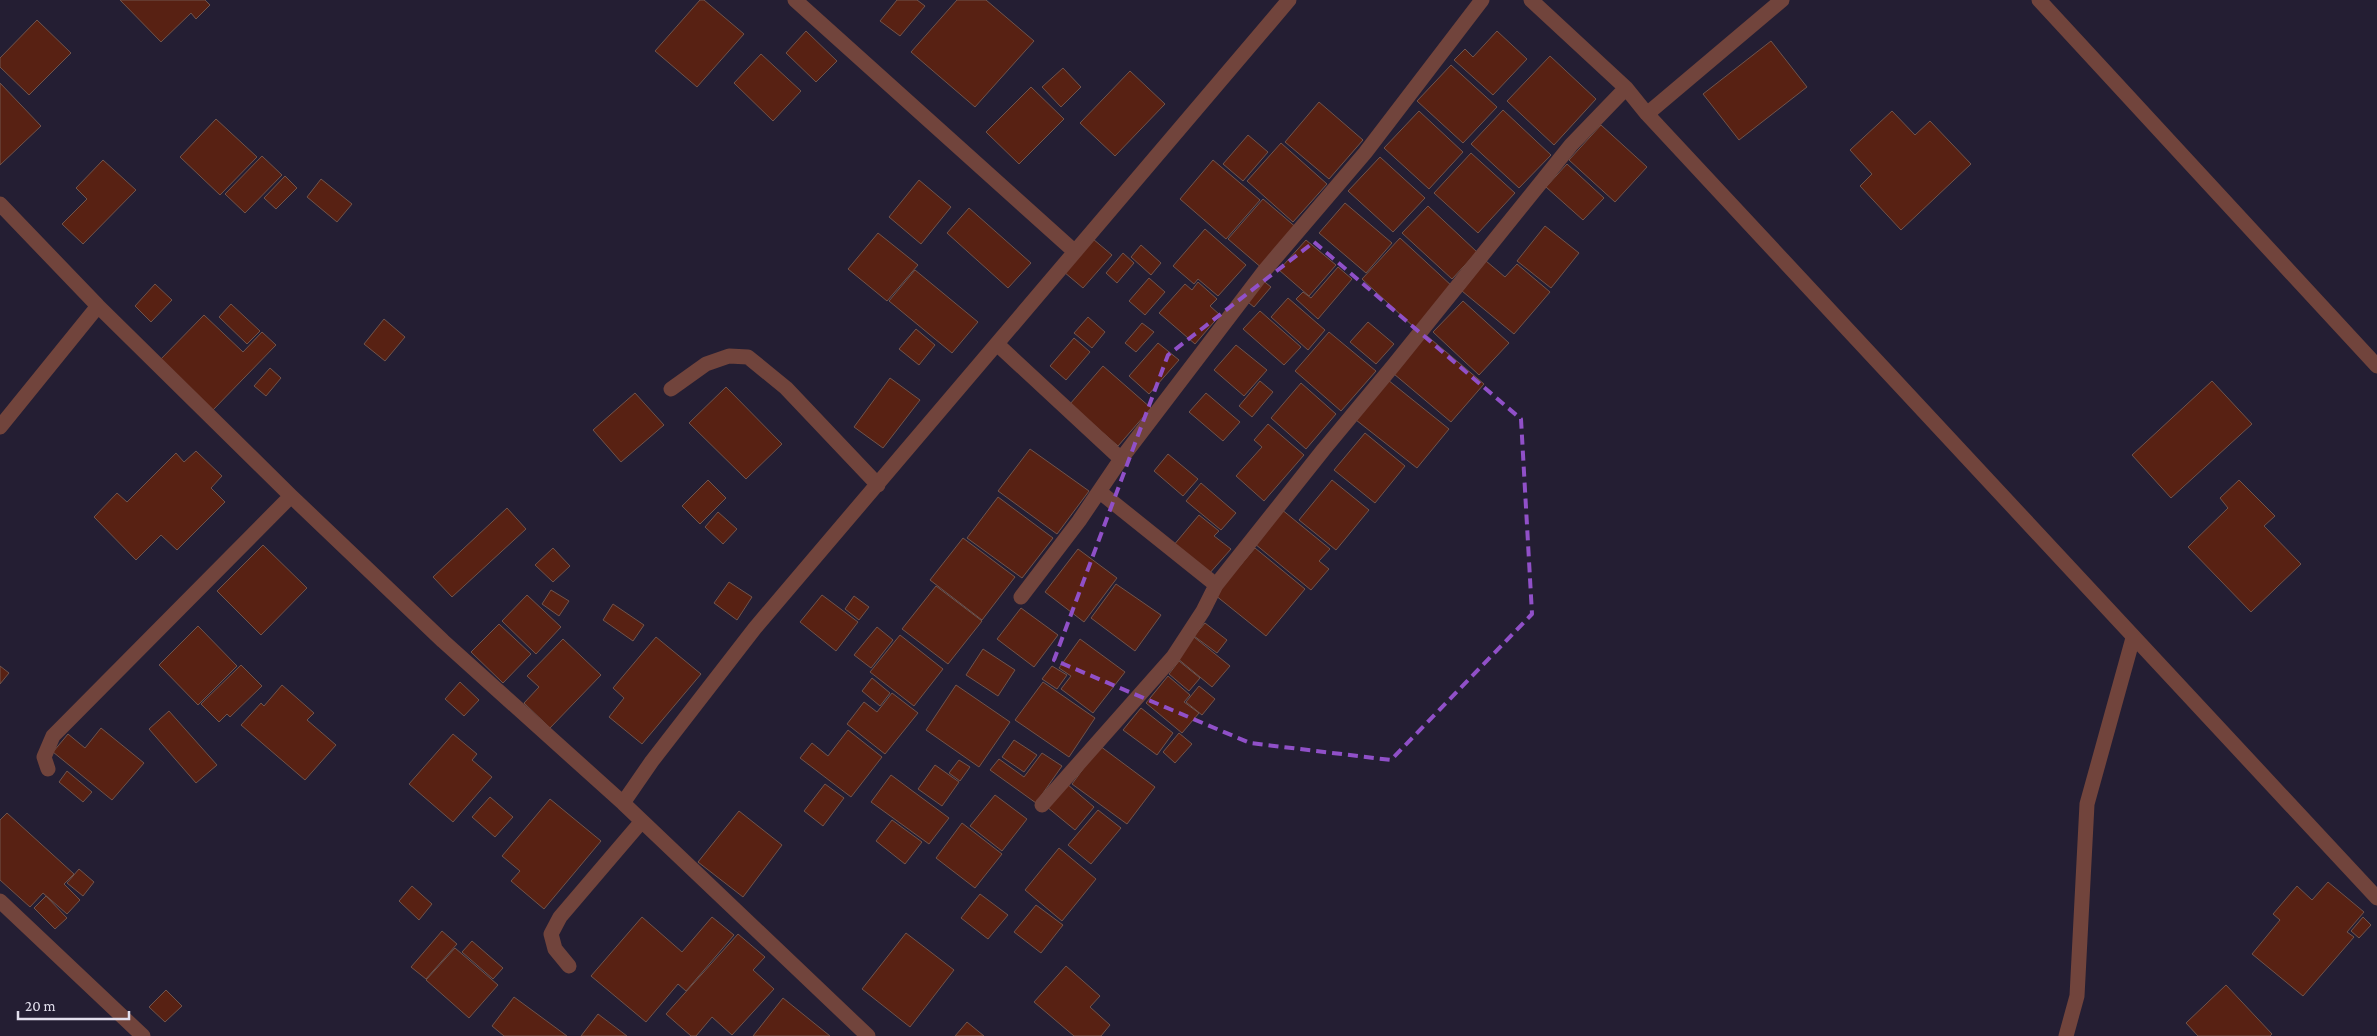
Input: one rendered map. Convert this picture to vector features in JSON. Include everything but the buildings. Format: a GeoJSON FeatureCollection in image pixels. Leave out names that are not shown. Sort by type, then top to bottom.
{"type":"FeatureCollection","features":[{"type":"Feature","properties":{"kind":"street"},"geometry":{"type":"LineString","coordinates":[[795,0],[1074,251]]}},
{"type":"Feature","properties":{"kind":"street"},"geometry":{"type":"LineString","coordinates":[[623,803],[652,760],[755,628],[1289,0]]}},
{"type":"Feature","properties":{"kind":"street"},"geometry":{"type":"LineString","coordinates":[[1021,598],[1100,492],[1121,459],[1265,270],[1365,153],[1482,0]]}},
{"type":"Feature","properties":{"kind":"street"},"geometry":{"type":"LineString","coordinates":[[1530,0],[1626,88],[1647,114],[2377,898]]}},
{"type":"Feature","properties":{"kind":"street"},"geometry":{"type":"LineString","coordinates":[[1647,114],[1782,0]]}},
{"type":"Feature","properties":{"kind":"street"},"geometry":{"type":"LineString","coordinates":[[2039,0],[2377,366]]}},
{"type":"Feature","properties":{"kind":"street"},"geometry":{"type":"LineString","coordinates":[[1042,805],[1173,657],[1203,611],[1216,585],[1324,449],[1571,145],[1626,88]]}},
{"type":"Feature","properties":{"kind":"street"},"geometry":{"type":"LineString","coordinates":[[0,204],[98,306],[291,496],[443,641],[623,803],[868,1036]]}},
{"type":"Feature","properties":{"kind":"street"},"geometry":{"type":"LineString","coordinates":[[0,427],[98,306]]}},
{"type":"Feature","properties":{"kind":"street"},"geometry":{"type":"LineString","coordinates":[[997,344],[1121,459]]}},
{"type":"Feature","properties":{"kind":"street"},"geometry":{"type":"LineString","coordinates":[[671,389],[706,364],[729,356],[748,358],[786,388],[878,485]]}},
{"type":"Feature","properties":{"kind":"street"},"geometry":{"type":"LineString","coordinates":[[1100,492],[1216,585]]}},
{"type":"Feature","properties":{"kind":"street"},"geometry":{"type":"LineString","coordinates":[[48,769],[44,757],[54,736],[291,496]]}},
{"type":"Feature","properties":{"kind":"street"},"geometry":{"type":"LineString","coordinates":[[2066,1036],[2077,996],[2087,804],[2133,638]]}},
{"type":"Feature","properties":{"kind":"street"},"geometry":{"type":"LineString","coordinates":[[569,966],[555,949],[551,934],[560,917],[642,821]]}},
{"type":"Feature","properties":{"kind":"street"},"geometry":{"type":"LineString","coordinates":[[0,901],[143,1036]]}},
{"type":"Feature","properties":{"kind":"highlighted area"},"geometry":{"type":"Polygon","coordinates":[[[1314,242],[1521,419],[1532,614],[1391,760],[1250,743],[1054,660],[1168,355],[1314,242]]]}}]}
